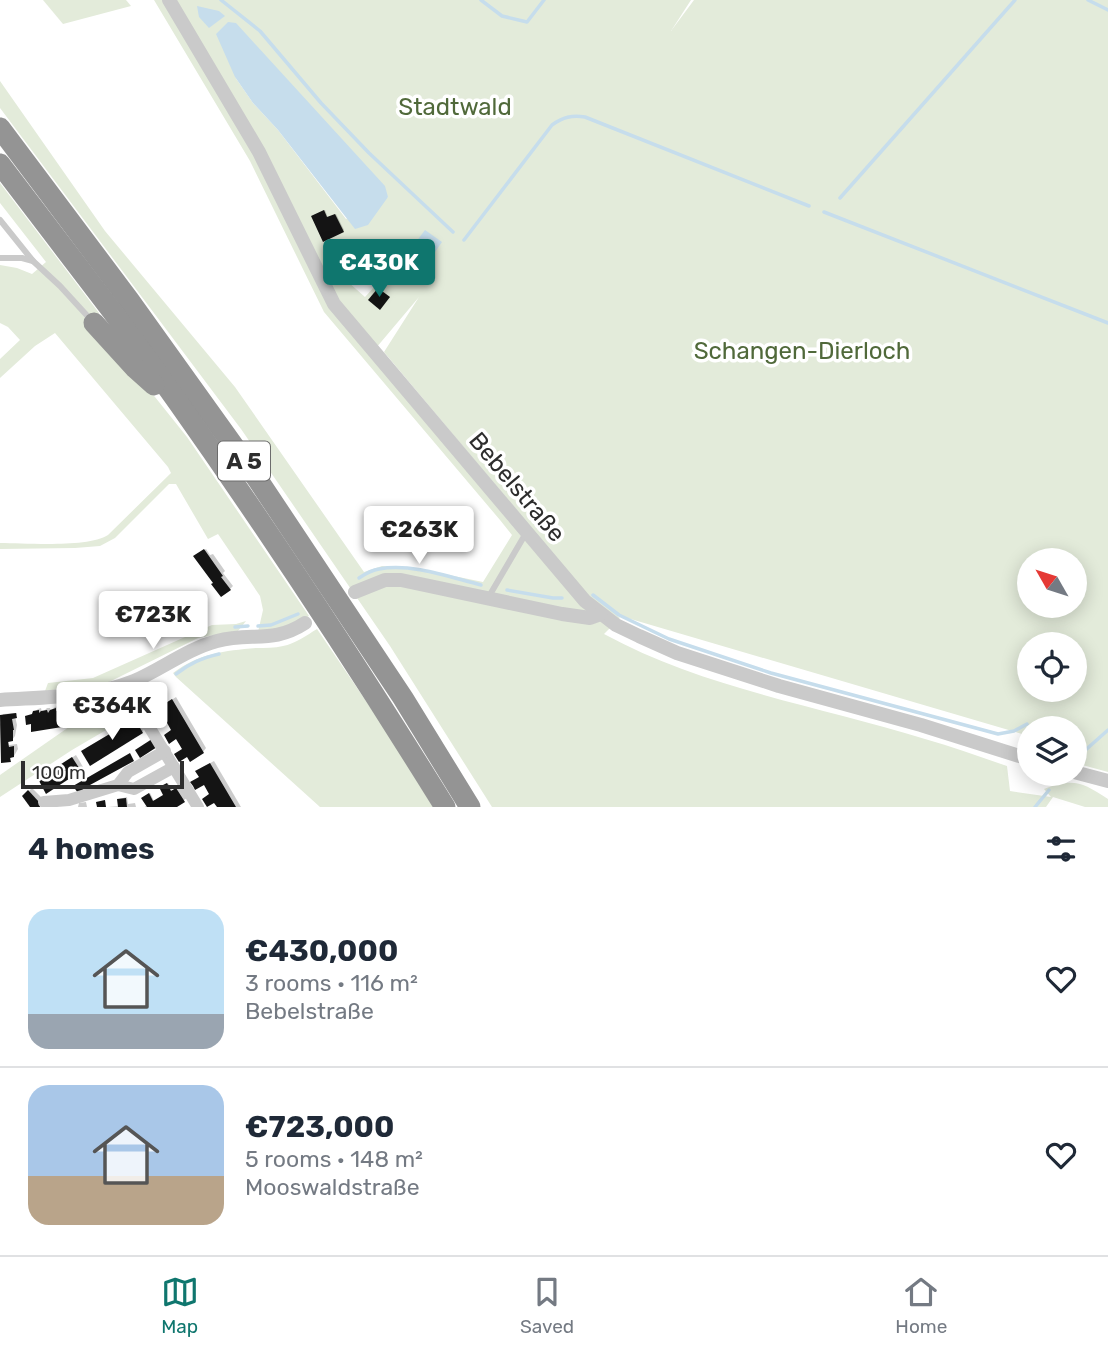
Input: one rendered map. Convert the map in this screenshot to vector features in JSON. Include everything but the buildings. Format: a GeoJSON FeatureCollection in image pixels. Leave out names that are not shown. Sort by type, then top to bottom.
{"type":"FeatureCollection","features":[{"type":"Feature","properties":{"kind":"highway","name":"A 5"},"geometry":{"type":"LineString","coordinates":[[0,128],[129,300],[258,480],[402,698],[470,807]]}},
{"type":"Feature","properties":{"kind":"highway","name":"A 5"},"geometry":{"type":"LineString","coordinates":[[0,164],[112,311],[180,406],[386,710],[445,807]]}},
{"type":"Feature","properties":{"kind":"highway"},"geometry":{"type":"LineString","coordinates":[[94,323],[135,368],[180,406]]}},
{"type":"Feature","properties":{"kind":"street","name":"Bebelstraße"},"geometry":{"type":"LineString","coordinates":[[169,0],[259,152],[334,304],[584,601],[616,625],[709,663],[779,686],[921,724],[1017,755]]}},
{"type":"Feature","properties":{"kind":"street"},"geometry":{"type":"LineString","coordinates":[[355,592],[385,580],[401,580],[562,614],[590,618],[601,614]]}},
{"type":"Feature","properties":{"kind":"street"},"geometry":{"type":"LineString","coordinates":[[562,614],[584,601]]}},
{"type":"Feature","properties":{"kind":"street"},"geometry":{"type":"LineString","coordinates":[[0,700],[74,695],[103,689],[132,681],[199,647],[219,640],[280,635],[305,623]]}},
{"type":"Feature","properties":{"kind":"street"},"geometry":{"type":"LineString","coordinates":[[142,715],[198,807]]}},
{"type":"Feature","properties":{"kind":"street"},"geometry":{"type":"LineString","coordinates":[[118,785],[128,772],[165,751]]}},
{"type":"Feature","properties":{"kind":"street"},"geometry":{"type":"LineString","coordinates":[[44,803],[69,800],[118,785],[134,789],[174,767]]}},
{"type":"Feature","properties":{"kind":"street"},"geometry":{"type":"LineString","coordinates":[[1087,775],[1108,781]]}},
{"type":"Feature","properties":{"kind":"lane"},"geometry":{"type":"LineString","coordinates":[[0,219],[33,261],[94,323]]}},
{"type":"Feature","properties":{"kind":"lane"},"geometry":{"type":"LineString","coordinates":[[0,258],[33,261]]}},
{"type":"Feature","properties":{"kind":"lane"},"geometry":{"type":"LineString","coordinates":[[324,285],[340,274]]}},
{"type":"Feature","properties":{"kind":"lane"},"geometry":{"type":"LineString","coordinates":[[488,598],[526,533]]}},
{"type":"Feature","properties":{"kind":"green space"},"geometry":{"type":"Polygon","coordinates":[[[43,0],[126,0],[131,6],[63,24],[43,0]]]}},
{"type":"Feature","properties":{"kind":"green space","name":"Schangen-Dierloch"},"geometry":{"type":"Polygon","coordinates":[[[154,0],[691,0],[671,31],[694,0],[1108,0],[1108,772],[1087,766],[1087,716],[1017,716],[1017,732],[617,615],[620,618],[604,634],[681,669],[885,727],[1007,766],[1010,791],[1051,797],[1044,789],[1055,786],[1086,786],[1108,799],[1108,807],[1085,807],[1053,797],[1046,807],[492,807],[390,646],[241,429],[0,108],[0,81],[105,231],[235,387],[364,572],[382,566],[415,568],[483,582],[512,535],[324,312],[250,161],[154,0]],[[235,77],[346,219],[388,197],[235,77]],[[353,249],[330,266],[365,297],[385,275],[353,249]],[[419,297],[376,348],[549,549],[384,352],[419,297]]]}},
{"type":"Feature","properties":{"kind":"green space"},"geometry":{"type":"Polygon","coordinates":[[[0,183],[99,313],[86,328],[155,397],[187,437],[309,616],[264,633],[258,632],[263,610],[260,596],[218,534],[208,539],[176,484],[169,484],[115,538],[100,546],[0,549],[0,543],[86,542],[108,535],[171,473],[55,333],[35,346],[0,378],[0,359],[20,340],[8,327],[0,323],[0,265],[32,274],[46,262],[0,203],[0,183]]]}},
{"type":"Feature","properties":{"kind":"green space"},"geometry":{"type":"Polygon","coordinates":[[[246,621],[238,631],[198,638],[107,683],[45,691],[48,683],[93,678],[212,625],[246,621]]]}},
{"type":"Feature","properties":{"kind":"green space"},"geometry":{"type":"Polygon","coordinates":[[[317,629],[383,726],[433,807],[320,807],[173,673],[193,661],[213,654],[287,645],[317,629]]]}},
{"type":"Feature","properties":{"kind":"green space"},"geometry":{"type":"Polygon","coordinates":[[[119,694],[135,694],[142,709],[0,797],[0,775],[79,720],[104,707],[119,694]]]}},
{"type":"Feature","properties":{"kind":"water"},"geometry":{"type":"Polygon","coordinates":[[[197,6],[219,11],[225,16],[209,28],[199,17],[197,6]]]}},
{"type":"Feature","properties":{"kind":"water"},"geometry":{"type":"Polygon","coordinates":[[[228,22],[236,23],[385,186],[388,197],[368,225],[355,229],[235,77],[216,34],[228,22]]]}},
{"type":"Feature","properties":{"kind":"water"},"geometry":{"type":"Polygon","coordinates":[[[425,230],[442,242],[419,275],[401,262],[425,230]]]}},
{"type":"Feature","properties":{"kind":"waterway"},"geometry":{"type":"LineString","coordinates":[[221,0],[260,31],[321,103],[369,153],[453,232]]}},
{"type":"Feature","properties":{"kind":"waterway"},"geometry":{"type":"LineString","coordinates":[[481,0],[502,16],[527,22],[544,0]]}},
{"type":"Feature","properties":{"kind":"waterway"},"geometry":{"type":"LineString","coordinates":[[840,198],[1015,0]]}},
{"type":"Feature","properties":{"kind":"waterway"},"geometry":{"type":"LineString","coordinates":[[1088,0],[1108,10]]}},
{"type":"Feature","properties":{"kind":"waterway"},"geometry":{"type":"LineString","coordinates":[[464,240],[552,125],[572,117],[585,117],[809,206]]}},
{"type":"Feature","properties":{"kind":"waterway"},"geometry":{"type":"LineString","coordinates":[[824,212],[1108,323]]}},
{"type":"Feature","properties":{"kind":"waterway"},"geometry":{"type":"LineString","coordinates":[[359,578],[376,570],[404,568],[481,585]]}},
{"type":"Feature","properties":{"kind":"waterway"},"geometry":{"type":"LineString","coordinates":[[507,590],[562,598]]}},
{"type":"Feature","properties":{"kind":"waterway"},"geometry":{"type":"LineString","coordinates":[[593,595],[619,615],[669,639],[771,673],[998,734],[1017,729]]}},
{"type":"Feature","properties":{"kind":"waterway"},"geometry":{"type":"LineString","coordinates":[[258,626],[271,625],[298,614]]}},
{"type":"Feature","properties":{"kind":"waterway"},"geometry":{"type":"LineString","coordinates":[[235,627],[248,626]]}},
{"type":"Feature","properties":{"kind":"waterway"},"geometry":{"type":"LineString","coordinates":[[176,674],[196,661],[219,654]]}},
{"type":"Feature","properties":{"kind":"waterway"},"geometry":{"type":"LineString","coordinates":[[1087,749],[1108,730]]}},
{"type":"Feature","properties":{"kind":"waterway"},"geometry":{"type":"LineString","coordinates":[[1035,807],[1049,790]]}},
{"type":"Feature","properties":{"kind":"park label","name":"Stadtwald"},"geometry":{"type":"Point","coordinates":[455,107]}}]}
